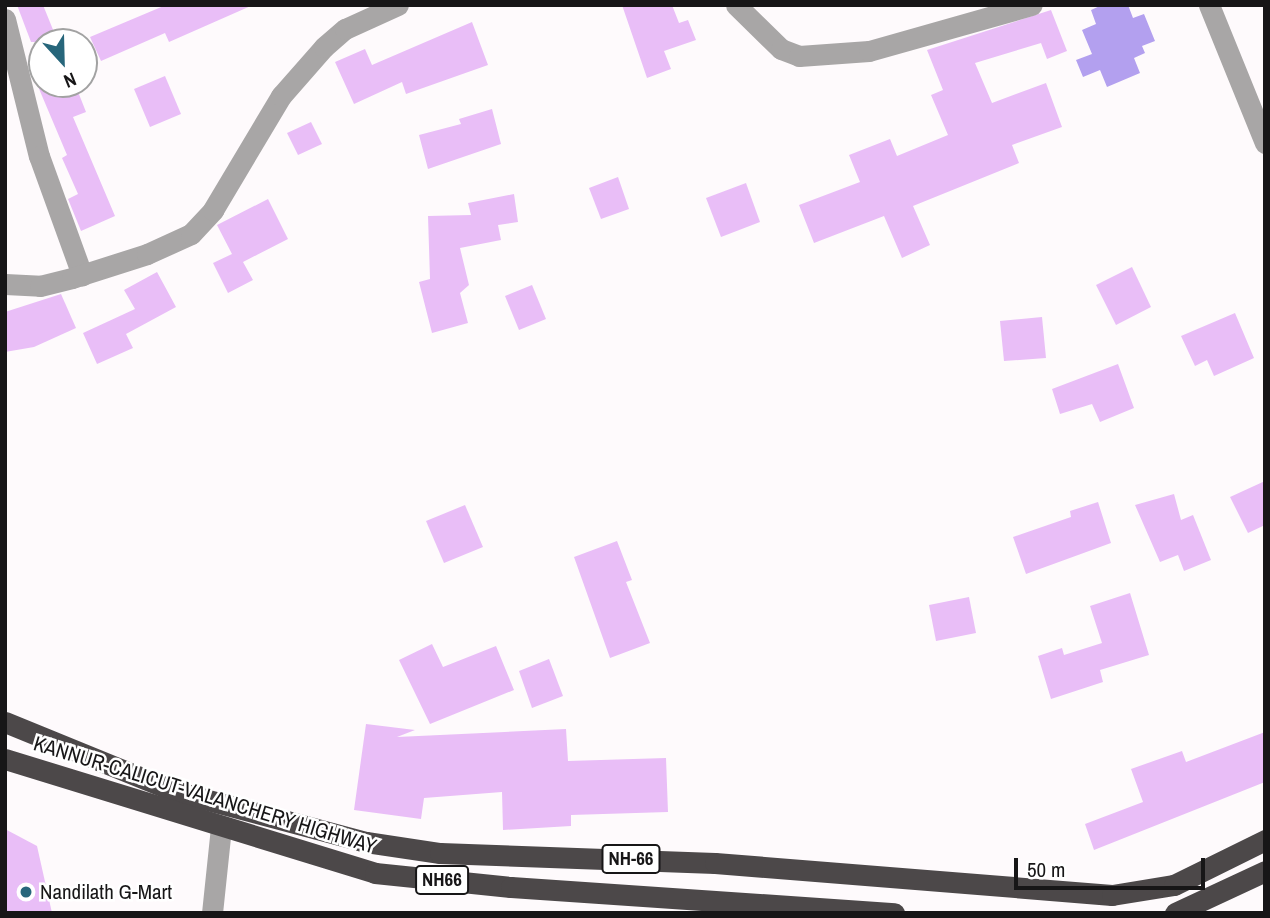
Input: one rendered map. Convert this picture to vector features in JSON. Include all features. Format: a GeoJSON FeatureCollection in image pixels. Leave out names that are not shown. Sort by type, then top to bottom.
{"type":"FeatureCollection","features":[{"type":"Feature","properties":{"kind":"highway","name":"KANNUR-CALICUT-VALANCHERY HIGHWAY"},"geometry":{"type":"LineString","coordinates":[[5,722],[174,791],[366,842],[440,853],[715,863],[1112,895],[1174,885],[1265,840]]}},
{"type":"Feature","properties":{"kind":"highway","name":"KANNUR-CALICUT-VALANCHERY HIGHWAY"},"geometry":{"type":"LineString","coordinates":[[5,759],[221,828],[375,873],[525,888],[894,913]]}},
{"type":"Feature","properties":{"kind":"highway"},"geometry":{"type":"LineString","coordinates":[[1175,913],[1265,871]]}},
{"type":"Feature","properties":{"kind":"street"},"geometry":{"type":"LineString","coordinates":[[5,284],[40,286],[82,275],[147,254],[191,234],[213,210],[281,96],[324,47],[345,29],[398,5]]}},
{"type":"Feature","properties":{"kind":"street"},"geometry":{"type":"LineString","coordinates":[[736,5],[781,49],[799,56],[869,51],[1032,5]]}},
{"type":"Feature","properties":{"kind":"street"},"geometry":{"type":"LineString","coordinates":[[1209,5],[1265,143]]}},
{"type":"Feature","properties":{"kind":"street"},"geometry":{"type":"LineString","coordinates":[[5,19],[39,156],[82,275]]}},
{"type":"Feature","properties":{"kind":"street"},"geometry":{"type":"LineString","coordinates":[[212,913],[221,828]]}},
{"type":"Feature","properties":{"kind":"shaded area"},"geometry":{"type":"Polygon","coordinates":[[[1102,5],[1128,5],[1133,18],[1144,14],[1155,41],[1142,46],[1145,53],[1134,58],[1140,73],[1107,87],[1100,70],[1083,77],[1076,60],[1092,54],[1082,30],[1096,24],[1091,10],[1102,5]]]}},
{"type":"Feature","properties":{"kind":"building"},"geometry":{"type":"Polygon","coordinates":[[[17,5],[43,5],[52,28],[28,28],[28,34],[17,5]]]}},
{"type":"Feature","properties":{"kind":"building"},"geometry":{"type":"Polygon","coordinates":[[[166,5],[253,5],[169,42],[165,33],[101,61],[98,54],[98,34],[166,5]]]}},
{"type":"Feature","properties":{"kind":"building"},"geometry":{"type":"Polygon","coordinates":[[[622,5],[672,5],[679,23],[688,20],[696,40],[664,51],[671,69],[647,78],[622,5]]]}},
{"type":"Feature","properties":{"kind":"building"},"geometry":{"type":"Polygon","coordinates":[[[1051,10],[1067,51],[1047,59],[1041,43],[975,63],[992,103],[1046,83],[1062,127],[1012,145],[1019,163],[913,206],[930,245],[902,258],[884,216],[814,243],[799,205],[860,182],[849,155],[890,139],[897,156],[948,135],[931,95],[943,90],[927,50],[1051,10]]]}},
{"type":"Feature","properties":{"kind":"building"},"geometry":{"type":"Polygon","coordinates":[[[472,22],[488,65],[406,94],[402,82],[354,104],[335,62],[365,49],[372,65],[472,22]]]}},
{"type":"Feature","properties":{"kind":"building"},"geometry":{"type":"Polygon","coordinates":[[[165,76],[181,114],[150,127],[134,89],[165,76]]]}},
{"type":"Feature","properties":{"kind":"building"},"geometry":{"type":"Polygon","coordinates":[[[43,98],[80,98],[86,112],[73,117],[115,216],[81,231],[68,199],[78,194],[62,158],[67,155],[43,98]]]}},
{"type":"Feature","properties":{"kind":"building"},"geometry":{"type":"Polygon","coordinates":[[[492,109],[501,144],[428,169],[419,135],[461,124],[459,119],[492,109]]]}},
{"type":"Feature","properties":{"kind":"building"},"geometry":{"type":"Polygon","coordinates":[[[311,122],[322,144],[298,155],[287,133],[311,122]]]}},
{"type":"Feature","properties":{"kind":"building"},"geometry":{"type":"Polygon","coordinates":[[[618,177],[629,209],[601,219],[589,188],[618,177]]]}},
{"type":"Feature","properties":{"kind":"building"},"geometry":{"type":"Polygon","coordinates":[[[746,183],[760,222],[721,237],[706,198],[746,183]]]}},
{"type":"Feature","properties":{"kind":"building"},"geometry":{"type":"Polygon","coordinates":[[[514,194],[518,222],[498,225],[501,240],[460,248],[469,285],[460,293],[468,323],[432,333],[419,282],[430,279],[428,216],[471,215],[468,203],[514,194]]]}},
{"type":"Feature","properties":{"kind":"building"},"geometry":{"type":"Polygon","coordinates":[[[268,199],[288,239],[243,262],[253,280],[228,293],[213,263],[232,254],[217,225],[268,199]]]}},
{"type":"Feature","properties":{"kind":"building"},"geometry":{"type":"Polygon","coordinates":[[[1132,267],[1151,307],[1116,325],[1096,285],[1132,267]]]}},
{"type":"Feature","properties":{"kind":"building"},"geometry":{"type":"Polygon","coordinates":[[[157,272],[176,307],[126,334],[133,348],[97,364],[83,333],[135,309],[124,290],[157,272]]]}},
{"type":"Feature","properties":{"kind":"building"},"geometry":{"type":"Polygon","coordinates":[[[532,285],[546,319],[519,330],[505,296],[532,285]]]}},
{"type":"Feature","properties":{"kind":"building"},"geometry":{"type":"Polygon","coordinates":[[[61,294],[76,328],[34,347],[5,352],[5,312],[61,294]]]}},
{"type":"Feature","properties":{"kind":"building"},"geometry":{"type":"Polygon","coordinates":[[[1235,313],[1254,358],[1214,376],[1207,360],[1195,366],[1181,336],[1235,313]]]}},
{"type":"Feature","properties":{"kind":"building"},"geometry":{"type":"Polygon","coordinates":[[[1042,317],[1046,358],[1004,361],[1000,321],[1042,317]]]}},
{"type":"Feature","properties":{"kind":"building"},"geometry":{"type":"Polygon","coordinates":[[[1118,364],[1134,408],[1100,422],[1092,404],[1060,414],[1052,389],[1118,364]]]}},
{"type":"Feature","properties":{"kind":"building"},"geometry":{"type":"Polygon","coordinates":[[[1265,481],[1265,525],[1248,533],[1230,497],[1265,481]]]}},
{"type":"Feature","properties":{"kind":"building"},"geometry":{"type":"Polygon","coordinates":[[[1174,494],[1181,520],[1193,515],[1211,560],[1184,571],[1178,555],[1160,562],[1135,505],[1174,494]]]}},
{"type":"Feature","properties":{"kind":"building"},"geometry":{"type":"Polygon","coordinates":[[[1098,502],[1111,543],[1026,574],[1013,537],[1071,517],[1070,511],[1098,502]]]}},
{"type":"Feature","properties":{"kind":"building"},"geometry":{"type":"Polygon","coordinates":[[[465,505],[483,547],[444,563],[426,521],[465,505]]]}},
{"type":"Feature","properties":{"kind":"building"},"geometry":{"type":"Polygon","coordinates":[[[617,541],[632,580],[626,582],[650,643],[610,658],[574,557],[617,541]]]}},
{"type":"Feature","properties":{"kind":"building"},"geometry":{"type":"Polygon","coordinates":[[[1130,593],[1149,655],[1100,670],[1103,682],[1051,699],[1038,656],[1062,648],[1064,655],[1102,643],[1090,606],[1130,593]]]}},
{"type":"Feature","properties":{"kind":"building"},"geometry":{"type":"Polygon","coordinates":[[[969,597],[976,633],[936,641],[929,605],[969,597]]]}},
{"type":"Feature","properties":{"kind":"building"},"geometry":{"type":"Polygon","coordinates":[[[432,644],[443,667],[496,646],[514,690],[430,724],[399,660],[432,644]]]}},
{"type":"Feature","properties":{"kind":"building"},"geometry":{"type":"Polygon","coordinates":[[[549,659],[563,696],[532,708],[519,671],[549,659]]]}},
{"type":"Feature","properties":{"kind":"building"},"geometry":{"type":"Polygon","coordinates":[[[366,724],[415,730],[397,737],[566,729],[568,761],[666,758],[668,812],[571,815],[571,826],[503,830],[502,792],[424,798],[421,819],[354,810],[366,724]]]}},
{"type":"Feature","properties":{"kind":"building"},"geometry":{"type":"Polygon","coordinates":[[[1265,732],[1265,782],[1094,850],[1085,824],[1143,802],[1131,769],[1182,751],[1186,762],[1265,732]]]}},
{"type":"Feature","properties":{"kind":"building","name":"Nandilath G-Mart"},"geometry":{"type":"Polygon","coordinates":[[[5,829],[37,846],[52,913],[5,913],[5,829]]]}},
{"type":"Feature","properties":{"kind":"place","name":"Nandilath G-Mart"},"geometry":{"type":"Point","coordinates":[26,892]}}]}
